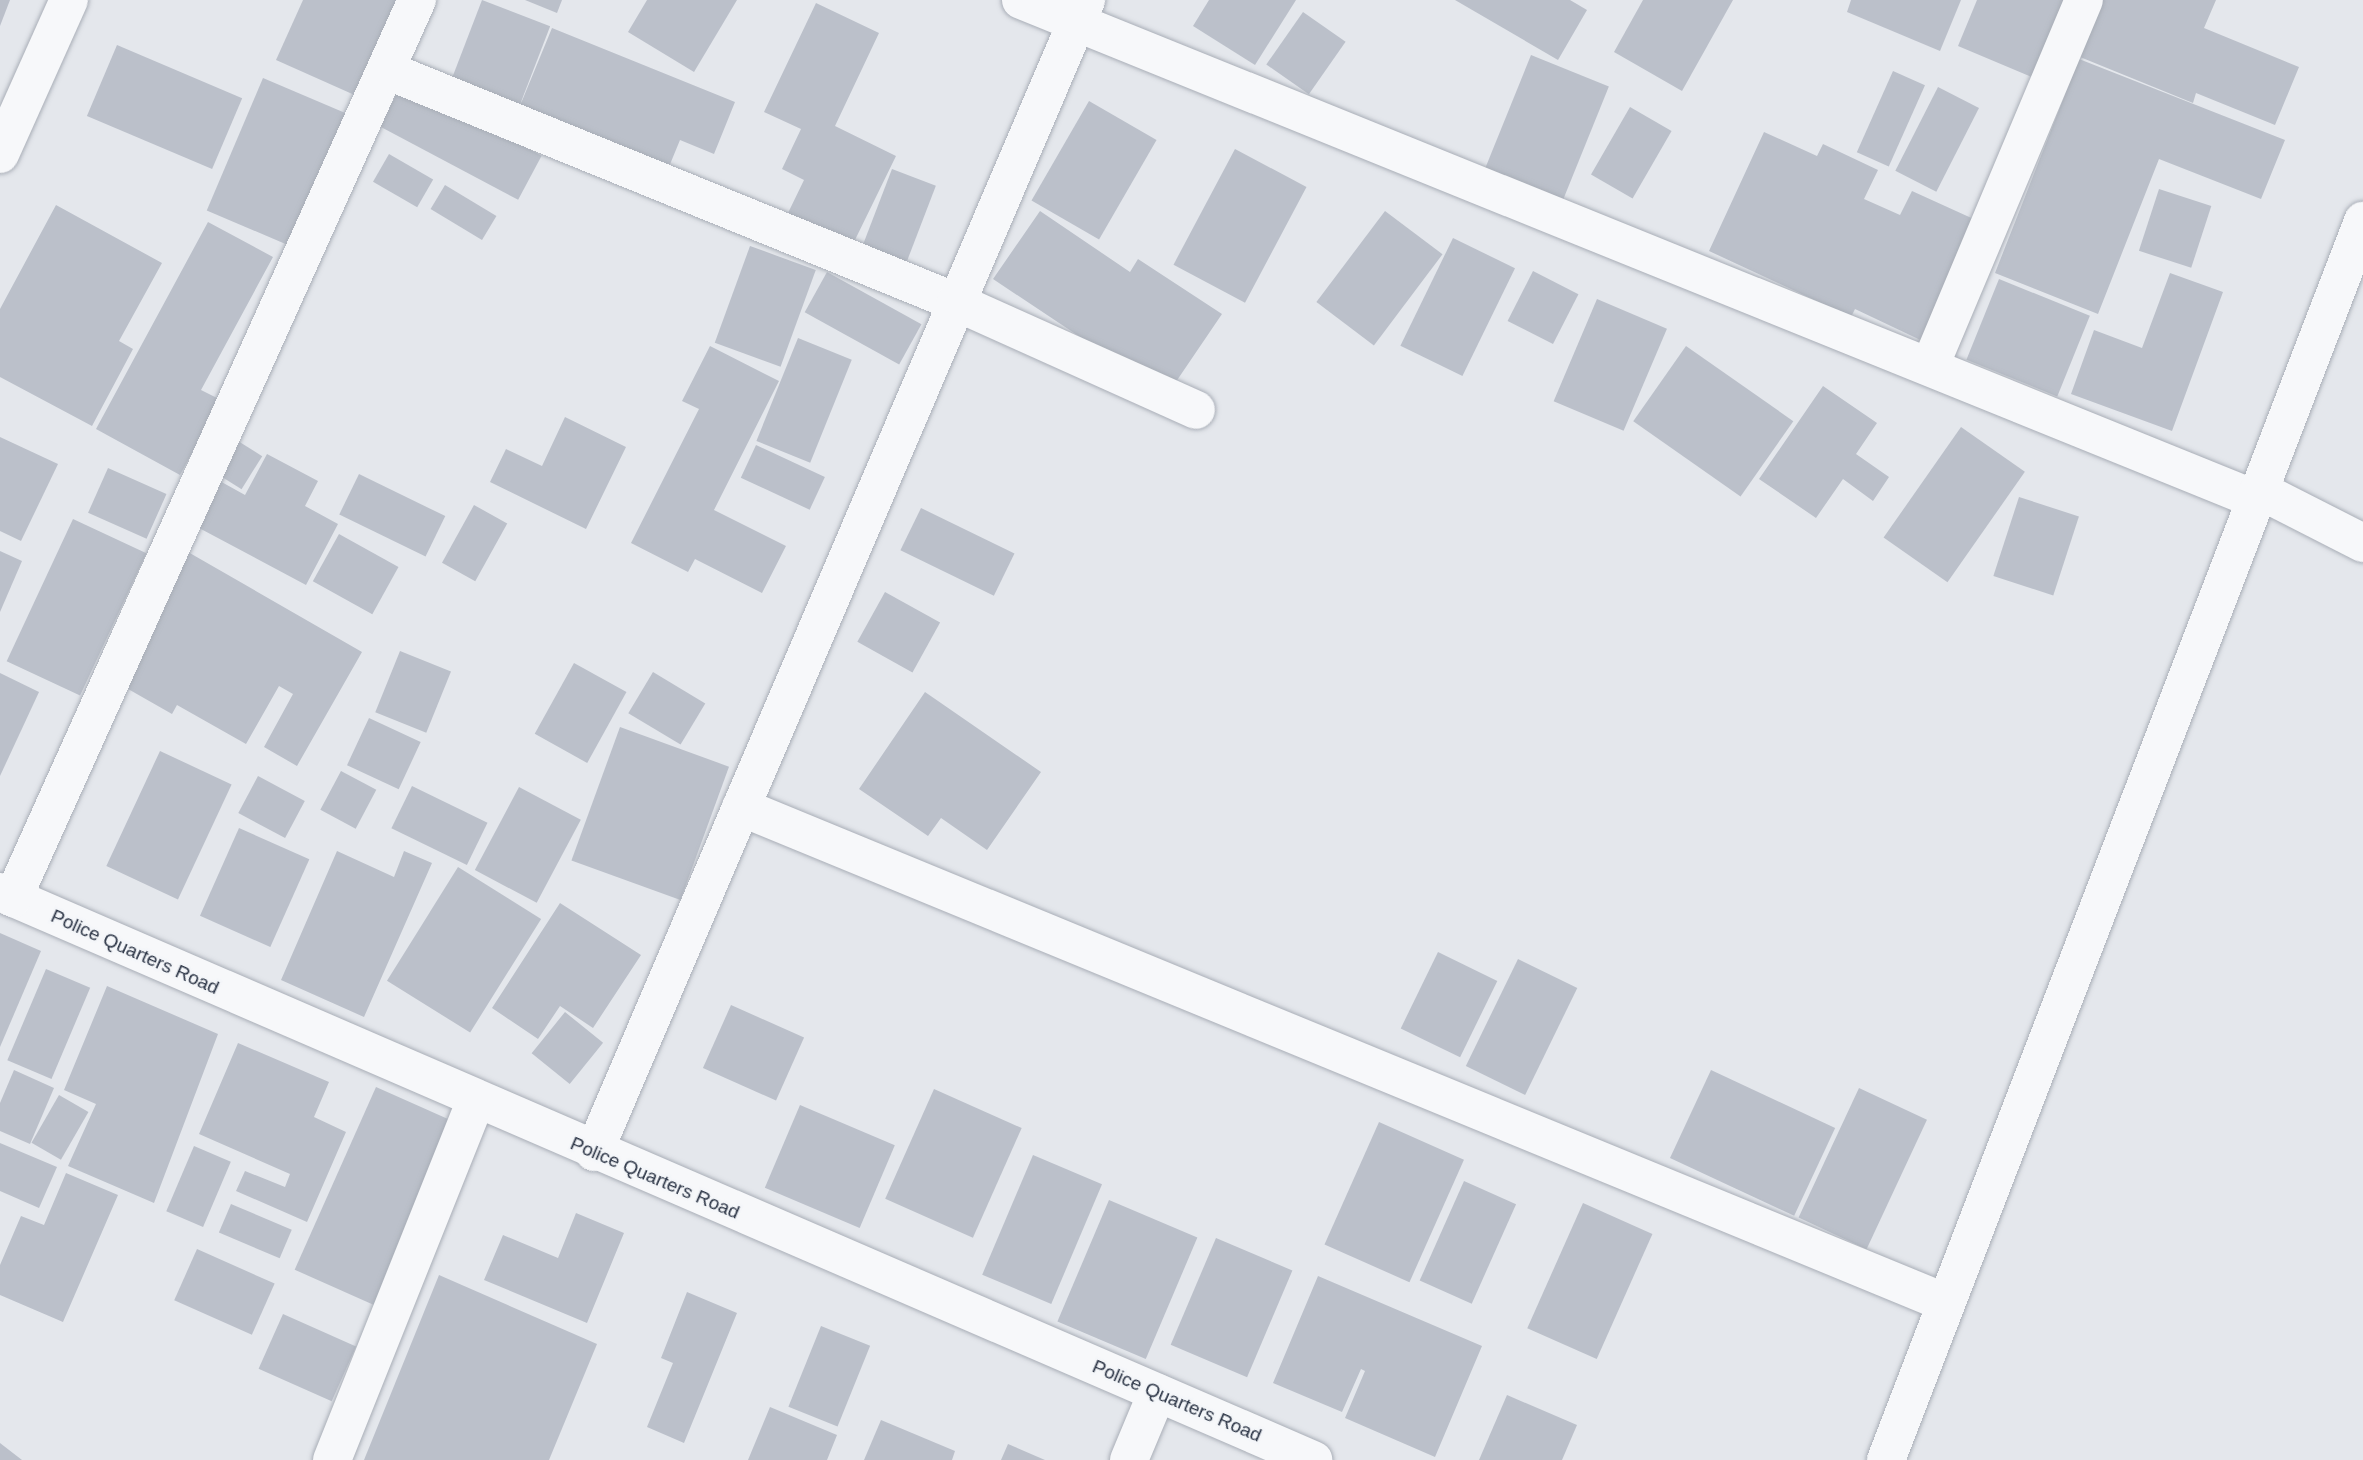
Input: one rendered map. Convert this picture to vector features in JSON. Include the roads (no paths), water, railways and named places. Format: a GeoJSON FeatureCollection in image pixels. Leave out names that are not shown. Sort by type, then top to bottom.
{"type":"FeatureCollection","features":[{"type":"Feature","properties":{"kind":"street"},"geometry":{"type":"LineString","coordinates":[[0,154],[69,0]]}},
{"type":"Feature","properties":{"kind":"street"},"geometry":{"type":"LineString","coordinates":[[6,895],[417,0]]}},
{"type":"Feature","properties":{"kind":"street"},"geometry":{"type":"LineString","coordinates":[[1021,0],[1082,9],[1930,366],[2257,495],[2363,543]]}},
{"type":"Feature","properties":{"kind":"street"},"geometry":{"type":"LineString","coordinates":[[1930,366],[2084,0]]}},
{"type":"Feature","properties":{"kind":"street"},"geometry":{"type":"LineString","coordinates":[[594,1152],[1082,9]]}},
{"type":"Feature","properties":{"kind":"street"},"geometry":{"type":"LineString","coordinates":[[386,70],[956,302],[1196,410]]}},
{"type":"Feature","properties":{"kind":"street"},"geometry":{"type":"LineString","coordinates":[[1886,1460],[2363,221]]}},
{"type":"Feature","properties":{"kind":"street"},"geometry":{"type":"LineString","coordinates":[[741,807],[1946,1304]]}},
{"type":"Feature","properties":{"kind":"street","name":"Police Quarters Road"},"geometry":{"type":"LineString","coordinates":[[6,895],[475,1102],[1313,1460]]}},
{"type":"Feature","properties":{"kind":"street"},"geometry":{"type":"LineString","coordinates":[[332,1460],[475,1102]]}},
{"type":"Feature","properties":{"kind":"street"},"geometry":{"type":"LineString","coordinates":[[1129,1460],[1157,1393]]}}]}
